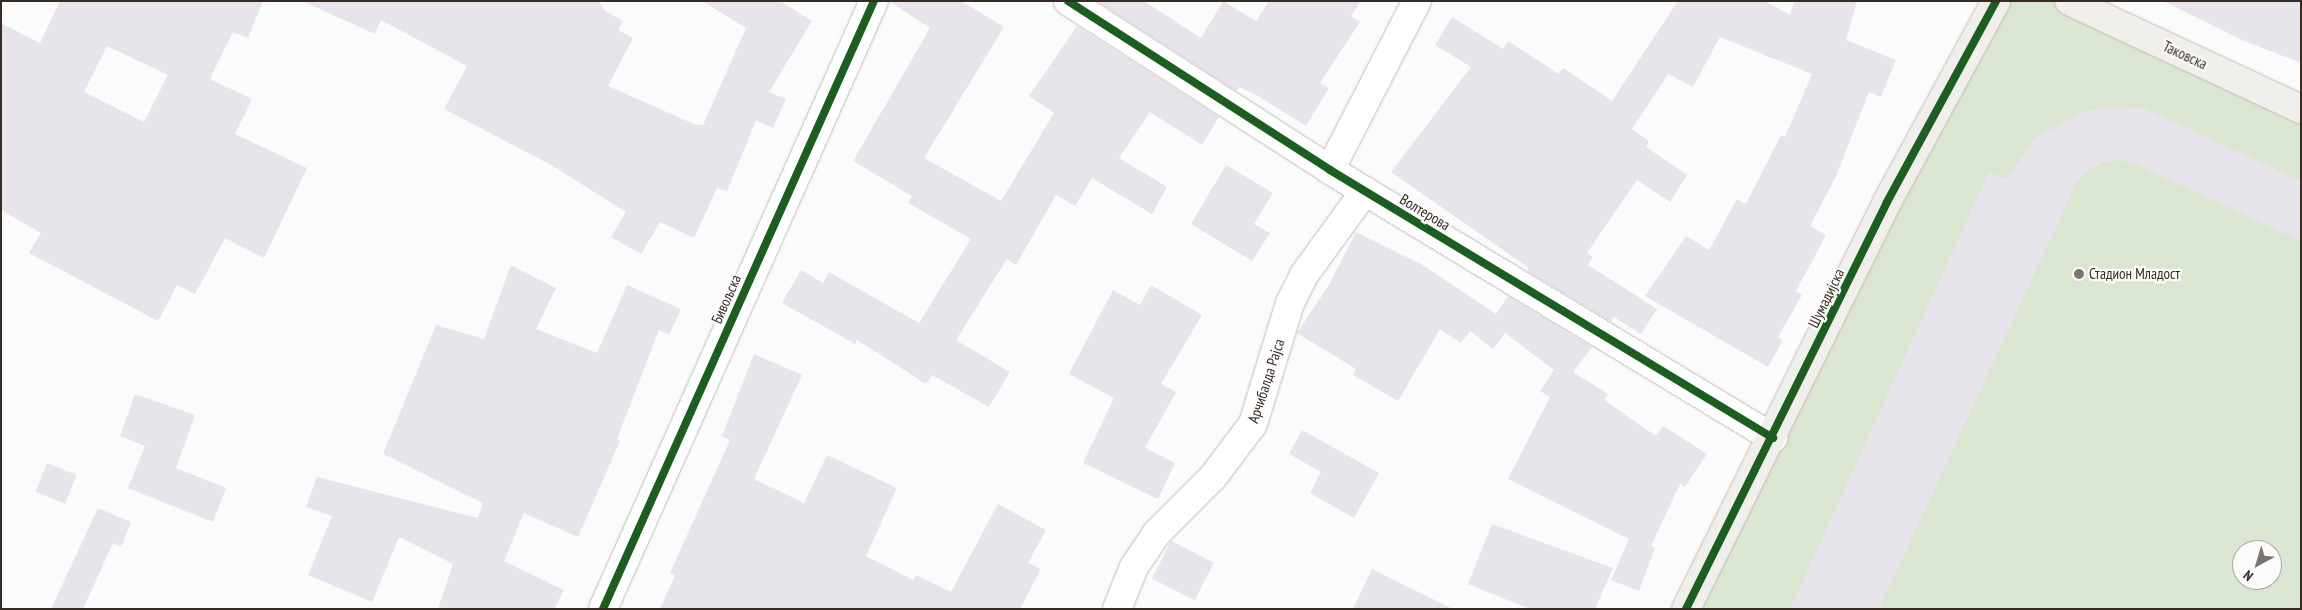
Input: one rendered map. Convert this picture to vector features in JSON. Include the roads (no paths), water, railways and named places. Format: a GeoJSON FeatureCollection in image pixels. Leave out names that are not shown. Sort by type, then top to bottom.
{"type":"FeatureCollection","features":[{"type":"Feature","properties":{"kind":"street","name":"Бивољска"},"geometry":{"type":"LineString","coordinates":[[603,609],[874,1]]}},
{"type":"Feature","properties":{"kind":"street","name":"Волтерова"},"geometry":{"type":"LineString","coordinates":[[1068,1],[1330,170],[1773,438]]}},
{"type":"Feature","properties":{"kind":"street"},"geometry":{"type":"LineString","coordinates":[[1330,170],[1417,1]]}},
{"type":"Feature","properties":{"kind":"street","name":"Шумадијска"},"geometry":{"type":"LineString","coordinates":[[1686,609],[1773,438],[1887,202],[1996,1]]}},
{"type":"Feature","properties":{"kind":"street","name":"Таковска"},"geometry":{"type":"LineString","coordinates":[[2069,1],[2301,109]]}},
{"type":"Feature","properties":{"kind":"street","name":"Арчибалда Рајса"},"geometry":{"type":"LineString","coordinates":[[1117,609],[1134,567],[1156,534],[1213,477],[1253,424],[1290,304],[1304,275],[1365,191]]}},
{"type":"Feature","properties":{"kind":"place","name":"Стадион Младост"},"geometry":{"type":"Point","coordinates":[2079,274]}}]}
